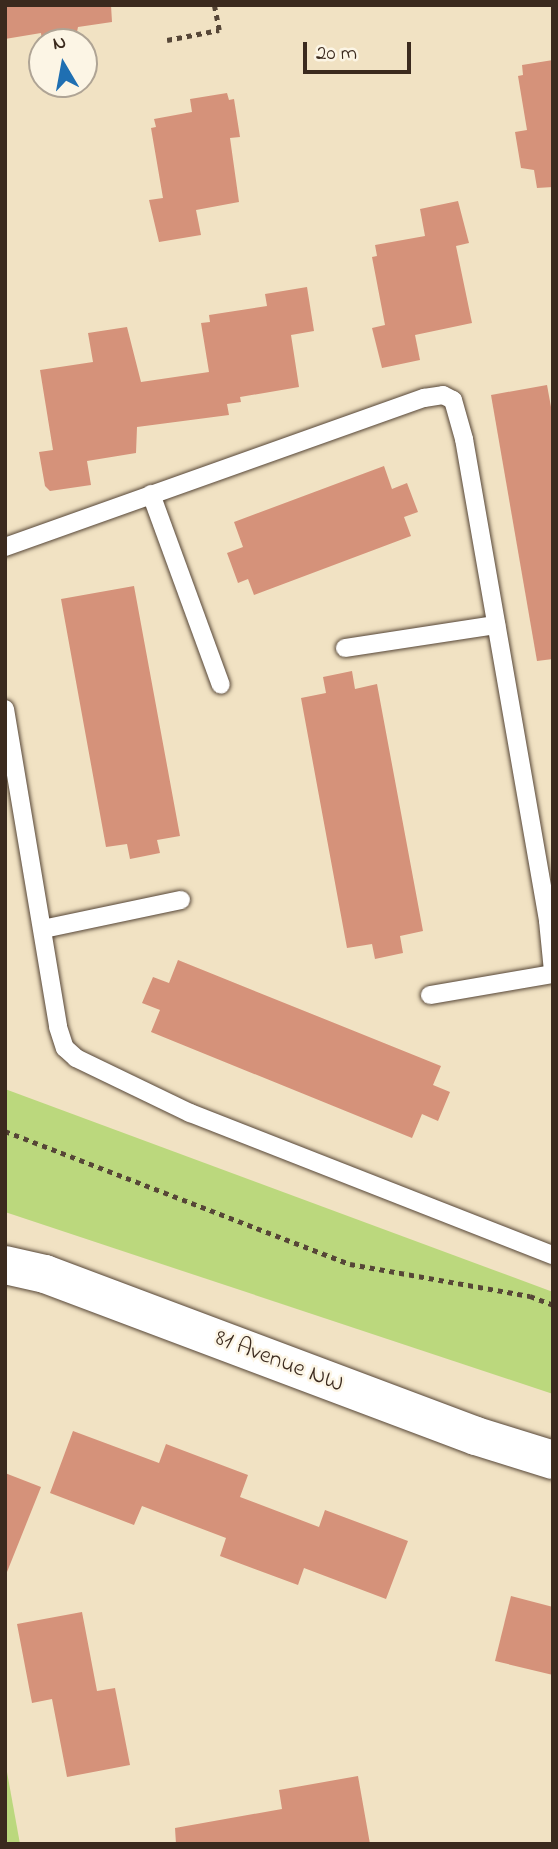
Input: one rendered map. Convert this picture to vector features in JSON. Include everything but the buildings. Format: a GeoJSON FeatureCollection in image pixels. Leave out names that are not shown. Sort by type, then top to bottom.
{"type":"FeatureCollection","features":[{"type":"Feature","properties":{"kind":"street","name":"81 Avenue NW"},"geometry":{"type":"LineString","coordinates":[[5,1265],[45,1274],[476,1436],[553,1460]]}},
{"type":"Feature","properties":{"kind":"lane"},"geometry":{"type":"LineString","coordinates":[[5,547],[151,494],[443,395],[453,400],[464,439],[553,973],[430,995]]}},
{"type":"Feature","properties":{"kind":"lane"},"geometry":{"type":"LineString","coordinates":[[151,494],[221,685]]}},
{"type":"Feature","properties":{"kind":"lane"},"geometry":{"type":"LineString","coordinates":[[345,648],[496,625]]}},
{"type":"Feature","properties":{"kind":"lane"},"geometry":{"type":"LineString","coordinates":[[5,709],[58,1027],[65,1048],[76,1059],[190,1113],[553,1255]]}},
{"type":"Feature","properties":{"kind":"lane"},"geometry":{"type":"LineString","coordinates":[[43,929],[181,900]]}},
{"type":"Feature","properties":{"kind":"path"},"geometry":{"type":"LineString","coordinates":[[167,40],[219,30],[214,5]]}},
{"type":"Feature","properties":{"kind":"path"},"geometry":{"type":"LineString","coordinates":[[5,1131],[350,1264],[530,1296],[553,1305]]}},
{"type":"Feature","properties":{"kind":"green space"},"geometry":{"type":"Polygon","coordinates":[[[5,1089],[553,1292],[553,1394],[5,1212],[5,1089]]]}},
{"type":"Feature","properties":{"kind":"green space"},"geometry":{"type":"Polygon","coordinates":[[[5,1761],[20,1844],[5,1844],[5,1761]]]}}]}
